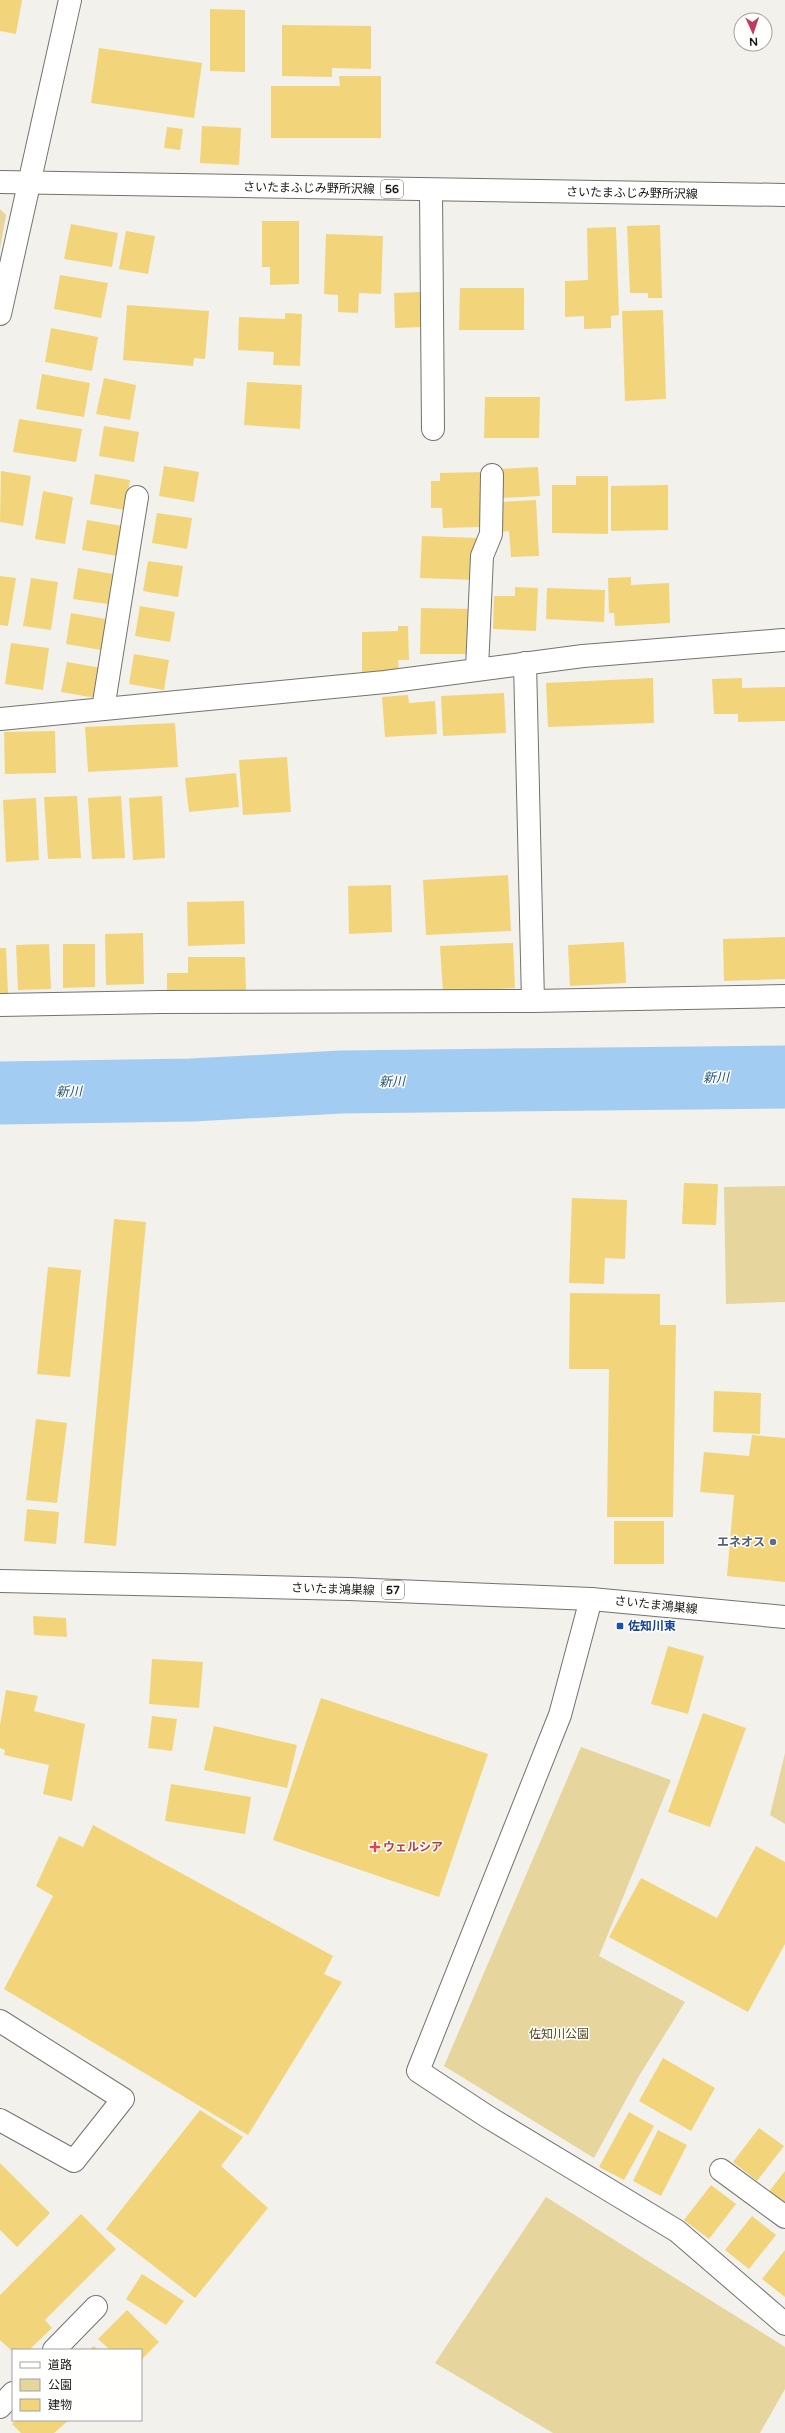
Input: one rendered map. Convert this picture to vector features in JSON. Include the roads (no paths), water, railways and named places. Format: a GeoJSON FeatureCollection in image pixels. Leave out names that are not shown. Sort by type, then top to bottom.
{"type":"FeatureCollection","features":[{"type":"Feature","properties":{"kind":"street"},"geometry":{"type":"LineString","coordinates":[[0,314],[70,0]]}},
{"type":"Feature","properties":{"kind":"street","name":"さいたまふじみ野所沢線"},"geometry":{"type":"LineString","coordinates":[[0,182],[785,196]]}},
{"type":"Feature","properties":{"kind":"street"},"geometry":{"type":"LineString","coordinates":[[431,190],[433,429]]}},
{"type":"Feature","properties":{"kind":"street"},"geometry":{"type":"LineString","coordinates":[[477,669],[482,556],[490,534],[492,475]]}},
{"type":"Feature","properties":{"kind":"street"},"geometry":{"type":"LineString","coordinates":[[103,710],[137,497]]}},
{"type":"Feature","properties":{"kind":"street"},"geometry":{"type":"LineString","coordinates":[[0,719],[385,682],[583,656],[782,640]]}},
{"type":"Feature","properties":{"kind":"street"},"geometry":{"type":"LineString","coordinates":[[525,663],[533,1002]]}},
{"type":"Feature","properties":{"kind":"street"},"geometry":{"type":"LineString","coordinates":[[0,1005],[160,1002],[533,1002],[785,996]]}},
{"type":"Feature","properties":{"kind":"street","name":"さいたま鴻巣線"},"geometry":{"type":"LineString","coordinates":[[0,1581],[350,1589],[591,1599],[785,1618]]}},
{"type":"Feature","properties":{"kind":"street"},"geometry":{"type":"LineString","coordinates":[[591,1599],[560,1715],[418,2071],[488,2117],[677,2231],[785,2324]]}},
{"type":"Feature","properties":{"kind":"street"},"geometry":{"type":"LineString","coordinates":[[0,2021],[123,2099],[74,2161],[0,2120]]}},
{"type":"Feature","properties":{"kind":"street"},"geometry":{"type":"LineString","coordinates":[[721,2170],[785,2217]]}},
{"type":"Feature","properties":{"kind":"street"},"geometry":{"type":"LineString","coordinates":[[55,2349],[96,2306]]}},
{"type":"Feature","properties":{"kind":"street"},"geometry":{"type":"LineString","coordinates":[[0,2407],[12,2394]]}},
{"type":"Feature","properties":{"kind":"waterway","name":"新川"},"geometry":{"type":"LineString","coordinates":[[0,1093],[192,1090],[341,1082],[785,1077]]}},
{"type":"Feature","properties":{"kind":"place","name":"エネオス"},"geometry":{"type":"Point","coordinates":[773,1542]}},
{"type":"Feature","properties":{"kind":"place","name":"佐知川東"},"geometry":{"type":"Point","coordinates":[620,1626]}},
{"type":"Feature","properties":{"kind":"place","name":"ウェルシア"},"geometry":{"type":"Point","coordinates":[375,1847]}},
{"type":"Feature","properties":{"kind":"park label","name":"佐知川公園"},"geometry":{"type":"Point","coordinates":[559,2034]}}]}
